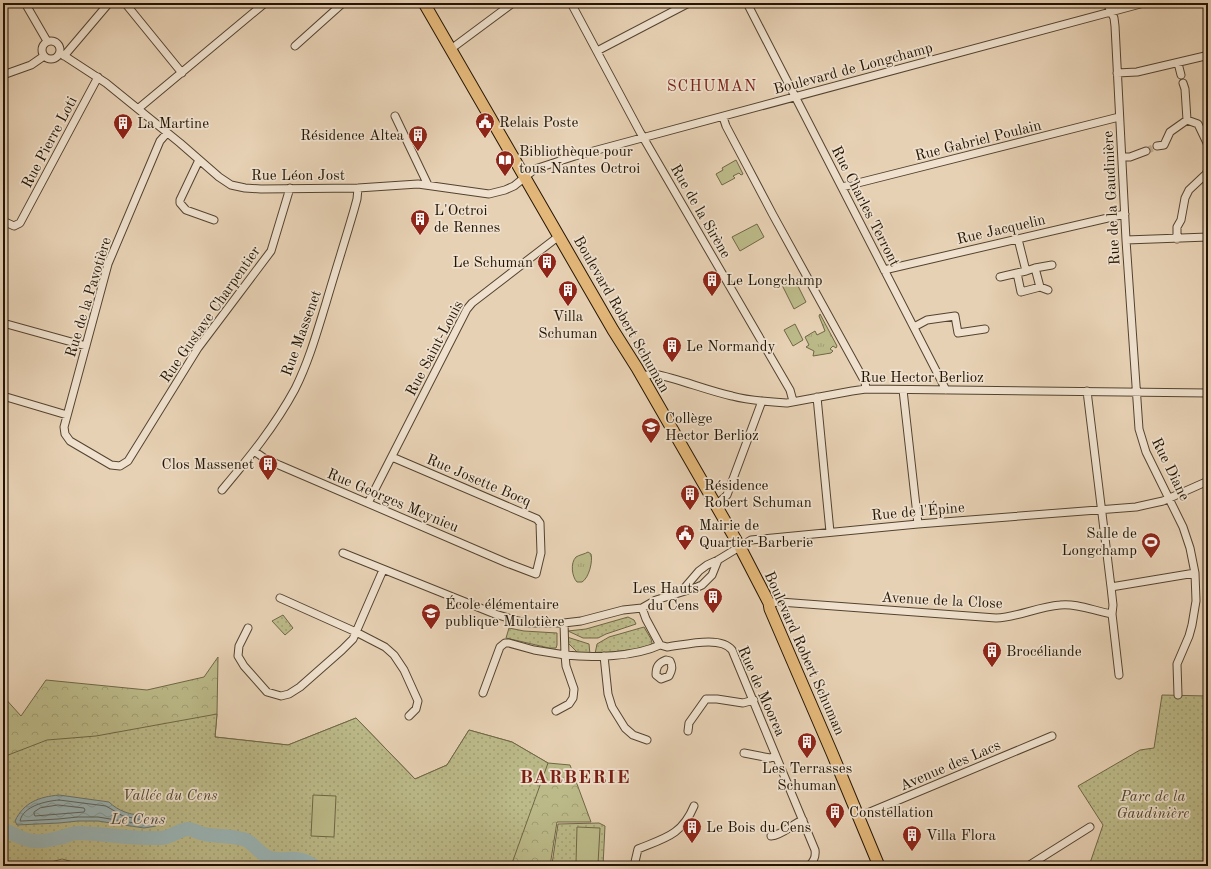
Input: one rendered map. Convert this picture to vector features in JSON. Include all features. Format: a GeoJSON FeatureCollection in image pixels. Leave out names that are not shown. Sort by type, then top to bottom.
{"type":"FeatureCollection","features":[{"type":"Feature","properties":{"kind":"main road","name":"Boulevard Robert Schuman"},"geometry":{"type":"LineString","coordinates":[[424,3],[612,330],[641,376],[740,547],[769,603],[770,609],[879,866]]}},
{"type":"Feature","properties":{"kind":"street"},"geometry":{"type":"LineString","coordinates":[[25,3],[47,41]]}},
{"type":"Feature","properties":{"kind":"street"},"geometry":{"type":"LineString","coordinates":[[62,55],[58,43],[54,40],[47,41],[43,45],[42,48],[44,56],[48,59],[53,59],[62,55],[109,3]]}},
{"type":"Feature","properties":{"kind":"street"},"geometry":{"type":"LineString","coordinates":[[125,3],[182,73]]}},
{"type":"Feature","properties":{"kind":"street"},"geometry":{"type":"LineString","coordinates":[[138,108],[265,3]]}},
{"type":"Feature","properties":{"kind":"street"},"geometry":{"type":"LineString","coordinates":[[295,46],[343,3]]}},
{"type":"Feature","properties":{"kind":"street"},"geometry":{"type":"LineString","coordinates":[[450,49],[513,3]]}},
{"type":"Feature","properties":{"kind":"street","name":"Rue de la Sirène"},"geometry":{"type":"LineString","coordinates":[[571,3],[644,138],[790,390],[793,402]]}},
{"type":"Feature","properties":{"kind":"street"},"geometry":{"type":"LineString","coordinates":[[597,51],[690,3]]}},
{"type":"Feature","properties":{"kind":"street","name":"Rue Charles Terront"},"geometry":{"type":"LineString","coordinates":[[747,3],[946,390]]}},
{"type":"Feature","properties":{"kind":"street","name":"Rue de la Gaudinière"},"geometry":{"type":"LineString","coordinates":[[1107,3],[1114,26],[1126,240],[1138,393]]}},
{"type":"Feature","properties":{"kind":"street","name":"Boulevard de Longchamp"},"geometry":{"type":"LineString","coordinates":[[524,177],[536,169],[554,162],[1144,3]]}},
{"type":"Feature","properties":{"kind":"street","name":"Rue Léon Jost"},"geometry":{"type":"LineString","coordinates":[[62,55],[98,77],[138,108],[219,177],[231,185],[253,189],[358,188],[428,185],[489,194],[510,188],[524,177]]}},
{"type":"Feature","properties":{"kind":"street"},"geometry":{"type":"LineString","coordinates":[[3,75],[31,66],[44,56]]}},
{"type":"Feature","properties":{"kind":"street"},"geometry":{"type":"LineString","coordinates":[[1117,73],[1137,72],[1205,56],[1208,58]]}},
{"type":"Feature","properties":{"kind":"street"},"geometry":{"type":"LineString","coordinates":[[1178,63],[1181,75]]}},
{"type":"Feature","properties":{"kind":"street","name":"Rue Pierre Loti"},"geometry":{"type":"LineString","coordinates":[[3,221],[14,226],[20,223],[98,77]]}},
{"type":"Feature","properties":{"kind":"street"},"geometry":{"type":"LineString","coordinates":[[1183,83],[1185,89],[1187,120]]}},
{"type":"Feature","properties":{"kind":"street"},"geometry":{"type":"LineString","coordinates":[[395,116],[428,185]]}},
{"type":"Feature","properties":{"kind":"street"},"geometry":{"type":"LineString","coordinates":[[724,116],[726,126],[865,382],[866,389]]}},
{"type":"Feature","properties":{"kind":"street","name":"Rue Gabriel Poulain"},"geometry":{"type":"LineString","coordinates":[[842,188],[1119,117]]}},
{"type":"Feature","properties":{"kind":"street"},"geometry":{"type":"LineString","coordinates":[[1187,120],[1198,124],[1208,145]]}},
{"type":"Feature","properties":{"kind":"street"},"geometry":{"type":"LineString","coordinates":[[1157,146],[1164,145],[1170,132],[1187,120]]}},
{"type":"Feature","properties":{"kind":"street","name":"Rue de la Pavotière"},"geometry":{"type":"LineString","coordinates":[[79,447],[70,441],[65,434],[64,426],[110,260],[157,146],[167,133]]}},
{"type":"Feature","properties":{"kind":"street"},"geometry":{"type":"LineString","coordinates":[[1122,157],[1130,157],[1146,151]]}},
{"type":"Feature","properties":{"kind":"street"},"geometry":{"type":"LineString","coordinates":[[199,160],[180,200],[180,203],[186,210],[214,220]]}},
{"type":"Feature","properties":{"kind":"street"},"geometry":{"type":"LineString","coordinates":[[1177,239],[1177,227],[1181,220],[1185,198],[1189,190],[1206,174],[1208,170]]}},
{"type":"Feature","properties":{"kind":"street","name":"Rue Gustave Charpentier"},"geometry":{"type":"LineString","coordinates":[[79,447],[111,466],[120,466],[128,461],[198,348],[271,252],[290,188]]}},
{"type":"Feature","properties":{"kind":"street","name":"Rue Massenet"},"geometry":{"type":"LineString","coordinates":[[222,490],[254,451],[284,408],[295,389],[309,356],[354,210],[358,188]]}},
{"type":"Feature","properties":{"kind":"street","name":"Rue Jacquelin"},"geometry":{"type":"LineString","coordinates":[[884,270],[1125,214]]}},
{"type":"Feature","properties":{"kind":"street","name":"Rue Saint-Louis"},"geometry":{"type":"LineString","coordinates":[[368,503],[467,309],[472,303],[559,236]]}},
{"type":"Feature","properties":{"kind":"street"},"geometry":{"type":"LineString","coordinates":[[1126,240],[1208,237]]}},
{"type":"Feature","properties":{"kind":"street"},"geometry":{"type":"LineString","coordinates":[[1018,239],[1026,271]]}},
{"type":"Feature","properties":{"kind":"street"},"geometry":{"type":"LineString","coordinates":[[1000,277],[1052,264]]}},
{"type":"Feature","properties":{"kind":"street"},"geometry":{"type":"LineString","coordinates":[[1035,268],[1040,287]]}},
{"type":"Feature","properties":{"kind":"street"},"geometry":{"type":"LineString","coordinates":[[1017,273],[1021,292],[1040,287],[1048,290]]}},
{"type":"Feature","properties":{"kind":"street"},"geometry":{"type":"LineString","coordinates":[[914,327],[927,320],[955,316],[958,333],[985,329]]}},
{"type":"Feature","properties":{"kind":"street"},"geometry":{"type":"LineString","coordinates":[[3,322],[86,346]]}},
{"type":"Feature","properties":{"kind":"street","name":"Rue Hector Berlioz"},"geometry":{"type":"LineString","coordinates":[[641,376],[654,374],[731,396],[787,403],[817,396],[866,389],[1208,393]]}},
{"type":"Feature","properties":{"kind":"street"},"geometry":{"type":"LineString","coordinates":[[903,390],[918,524]]}},
{"type":"Feature","properties":{"kind":"street"},"geometry":{"type":"LineString","coordinates":[[1087,391],[1111,586],[1113,605],[1112,614],[1119,675]]}},
{"type":"Feature","properties":{"kind":"street","name":"Rue Diane"},"geometry":{"type":"LineString","coordinates":[[1138,393],[1139,429],[1142,442],[1186,534],[1195,574],[1196,601],[1190,636],[1177,664],[1178,695]]}},
{"type":"Feature","properties":{"kind":"street"},"geometry":{"type":"LineString","coordinates":[[3,396],[67,415]]}},
{"type":"Feature","properties":{"kind":"street"},"geometry":{"type":"LineString","coordinates":[[817,396],[830,532]]}},
{"type":"Feature","properties":{"kind":"street"},"geometry":{"type":"LineString","coordinates":[[716,506],[727,495],[762,401]]}},
{"type":"Feature","properties":{"kind":"street","name":"Rue Georges Meynieu"},"geometry":{"type":"LineString","coordinates":[[254,451],[264,458],[524,570]]}},
{"type":"Feature","properties":{"kind":"street","name":"Rue Josette Bocq"},"geometry":{"type":"LineString","coordinates":[[392,457],[537,519],[540,523],[540,553],[538,567],[536,574],[524,570]]}},
{"type":"Feature","properties":{"kind":"street","name":"Rue de l'Épine"},"geometry":{"type":"LineString","coordinates":[[681,592],[699,571],[707,565],[751,540],[918,524],[1136,507],[1163,501],[1208,481]]}},
{"type":"Feature","properties":{"kind":"street"},"geometry":{"type":"LineString","coordinates":[[343,553],[495,614],[511,620],[527,623],[564,623],[581,621],[623,610],[642,608],[656,600],[695,588],[706,582],[712,575],[718,560]]}},
{"type":"Feature","properties":{"kind":"street"},"geometry":{"type":"LineString","coordinates":[[248,628],[239,646],[238,656],[244,666],[267,692],[281,696],[289,694],[353,639],[383,570]]}},
{"type":"Feature","properties":{"kind":"street"},"geometry":{"type":"LineString","coordinates":[[1111,586],[1195,574]]}},
{"type":"Feature","properties":{"kind":"street"},"geometry":{"type":"LineString","coordinates":[[280,598],[356,632],[385,648],[398,659],[418,701],[416,709],[410,716]]}},
{"type":"Feature","properties":{"kind":"street","name":"Avenue de la Close"},"geometry":{"type":"LineString","coordinates":[[769,603],[780,602],[996,618],[1019,615],[1046,607],[1076,605],[1112,614]]}},
{"type":"Feature","properties":{"kind":"street"},"geometry":{"type":"LineString","coordinates":[[642,608],[646,619],[664,646],[666,660]]}},
{"type":"Feature","properties":{"kind":"street"},"geometry":{"type":"LineString","coordinates":[[556,711],[569,704],[573,698],[574,689],[566,666],[564,623]]}},
{"type":"Feature","properties":{"kind":"street","name":"Rue de Moorea"},"geometry":{"type":"LineString","coordinates":[[483,693],[500,647],[506,643],[565,655],[592,657],[664,646],[712,642],[720,642],[728,646],[734,652],[816,854],[814,861],[809,866]]}},
{"type":"Feature","properties":{"kind":"street"},"geometry":{"type":"LineString","coordinates":[[604,656],[608,694],[612,707],[625,728],[633,735],[647,740]]}},
{"type":"Feature","properties":{"kind":"street"},"geometry":{"type":"LineString","coordinates":[[688,731],[689,723],[706,699],[717,699],[743,704],[754,700]]}},
{"type":"Feature","properties":{"kind":"street","name":"Avenue des Lacs"},"geometry":{"type":"LineString","coordinates":[[858,818],[1052,736]]}},
{"type":"Feature","properties":{"kind":"street"},"geometry":{"type":"LineString","coordinates":[[744,753],[770,758],[776,756]]}},
{"type":"Feature","properties":{"kind":"street"},"geometry":{"type":"LineString","coordinates":[[634,866],[638,849],[676,831],[689,817],[694,806]]}},
{"type":"Feature","properties":{"kind":"street"},"geometry":{"type":"LineString","coordinates":[[771,836],[779,834],[803,820]]}},
{"type":"Feature","properties":{"kind":"street"},"geometry":{"type":"LineString","coordinates":[[1028,866],[1090,827]]}},
{"type":"Feature","properties":{"kind":"green space"},"geometry":{"type":"Polygon","coordinates":[[[736,160],[743,174],[741,175],[739,173],[733,176],[735,178],[722,185],[716,174],[723,170],[722,168],[736,160]]]}},
{"type":"Feature","properties":{"kind":"green space"},"geometry":{"type":"Polygon","coordinates":[[[757,224],[764,237],[740,251],[732,237],[757,224]]]}},
{"type":"Feature","properties":{"kind":"green space"},"geometry":{"type":"Polygon","coordinates":[[[794,278],[806,302],[794,309],[782,285],[794,278]]]}},
{"type":"Feature","properties":{"kind":"green space"},"geometry":{"type":"Polygon","coordinates":[[[820,314],[837,346],[836,348],[833,346],[830,349],[833,351],[831,353],[813,356],[814,351],[806,347],[809,345],[805,337],[815,331],[817,335],[825,331],[819,316],[820,314]]]}},
{"type":"Feature","properties":{"kind":"green space"},"geometry":{"type":"Polygon","coordinates":[[[795,324],[803,340],[793,346],[784,330],[795,324]]]}},
{"type":"Feature","properties":{"kind":"green space"},"geometry":{"type":"Polygon","coordinates":[[[588,552],[591,554],[591,565],[587,577],[582,582],[577,582],[575,580],[572,566],[574,560],[576,557],[588,552]]]}},
{"type":"Feature","properties":{"kind":"green space"},"geometry":{"type":"Polygon","coordinates":[[[283,615],[293,628],[285,635],[272,621],[283,615]]]}},
{"type":"Feature","properties":{"kind":"green space"},"geometry":{"type":"Polygon","coordinates":[[[628,617],[634,620],[636,624],[598,638],[583,638],[568,631],[586,629],[628,617]]]}},
{"type":"Feature","properties":{"kind":"green space"},"geometry":{"type":"Polygon","coordinates":[[[644,627],[651,639],[652,643],[650,646],[638,649],[595,654],[597,644],[609,637],[644,627]]]}},
{"type":"Feature","properties":{"kind":"green space"},"geometry":{"type":"Polygon","coordinates":[[[509,628],[524,631],[557,633],[556,648],[549,648],[506,638],[509,628]]]}},
{"type":"Feature","properties":{"kind":"green space"},"geometry":{"type":"Polygon","coordinates":[[[567,637],[589,644],[590,655],[580,655],[566,641],[567,637]]]}},
{"type":"Feature","properties":{"kind":"green space","name":"Vallée du Cens"},"geometry":{"type":"Polygon","coordinates":[[[218,657],[215,737],[288,745],[356,718],[415,779],[447,765],[469,730],[512,742],[548,763],[570,765],[591,822],[557,822],[550,866],[435,866],[3,843],[3,696],[21,716],[46,680],[147,690],[204,677],[218,657]]]}},
{"type":"Feature","properties":{"kind":"green space","name":"Parc de la Gaudinière"},"geometry":{"type":"Polygon","coordinates":[[[1162,695],[1208,696],[1208,866],[1089,866],[1103,825],[1078,786],[1140,750],[1154,748],[1162,695]]]}},
{"type":"Feature","properties":{"kind":"green space","name":"Vallée du Cens"},"geometry":{"type":"Polygon","coordinates":[[[217,714],[215,737],[288,745],[356,718],[415,779],[447,765],[469,730],[512,742],[548,763],[511,866],[89,866],[62,859],[37,866],[3,866],[3,757],[47,740],[96,736],[217,714]]]}},
{"type":"Feature","properties":{"kind":"green space"},"geometry":{"type":"Polygon","coordinates":[[[313,795],[336,796],[334,837],[311,836],[313,795]]]}},
{"type":"Feature","properties":{"kind":"green space"},"geometry":{"type":"Polygon","coordinates":[[[599,823],[605,826],[603,866],[552,864],[558,824],[599,823]]]}},
{"type":"Feature","properties":{"kind":"green space"},"geometry":{"type":"Polygon","coordinates":[[[577,827],[600,828],[598,864],[576,863],[577,827]]]}},
{"type":"Feature","properties":{"kind":"water"},"geometry":{"type":"Polygon","coordinates":[[[59,795],[109,802],[116,808],[130,814],[146,817],[156,826],[144,828],[98,821],[17,825],[15,821],[23,809],[28,805],[45,797],[59,795]]]}},
{"type":"Feature","properties":{"kind":"waterway","name":"Le Cens"},"geometry":{"type":"LineString","coordinates":[[3,829],[23,839],[35,841],[49,840],[78,833],[140,838],[164,838],[182,830],[189,829],[202,834],[241,838],[249,842],[268,857],[274,859],[301,860],[314,866]]}},
{"type":"Feature","properties":{"kind":"tunnel"},"geometry":{"type":"LineString","coordinates":[[1146,151],[1157,146]]}},
{"type":"Feature","properties":{"kind":"place","name":"Relais Poste"},"geometry":{"type":"Point","coordinates":[485,139]}},
{"type":"Feature","properties":{"kind":"place","name":"La Martine"},"geometry":{"type":"Point","coordinates":[123,140]}},
{"type":"Feature","properties":{"kind":"place","name":"Résidence Altea"},"geometry":{"type":"Point","coordinates":[418,152]}},
{"type":"Feature","properties":{"kind":"place","name":"Bibliothèque pour tous Nantes Octroi"},"geometry":{"type":"Point","coordinates":[505,177]}},
{"type":"Feature","properties":{"kind":"place","name":"L'Octroi de Rennes"},"geometry":{"type":"Point","coordinates":[420,236]}},
{"type":"Feature","properties":{"kind":"place","name":"Le Schuman"},"geometry":{"type":"Point","coordinates":[547,279]}},
{"type":"Feature","properties":{"kind":"place","name":"Le Longchamp"},"geometry":{"type":"Point","coordinates":[712,297]}},
{"type":"Feature","properties":{"kind":"place","name":"Villa Schuman"},"geometry":{"type":"Point","coordinates":[568,307]}},
{"type":"Feature","properties":{"kind":"place","name":"Le Normandy"},"geometry":{"type":"Point","coordinates":[672,363]}},
{"type":"Feature","properties":{"kind":"place","name":"Collège Hector Berlioz"},"geometry":{"type":"Point","coordinates":[651,444]}},
{"type":"Feature","properties":{"kind":"place","name":"Clos Massenet"},"geometry":{"type":"Point","coordinates":[268,481]}},
{"type":"Feature","properties":{"kind":"place","name":"Résidence Robert Schuman"},"geometry":{"type":"Point","coordinates":[690,511]}},
{"type":"Feature","properties":{"kind":"place","name":"Mairie de Quartier Barberie"},"geometry":{"type":"Point","coordinates":[685,551]}},
{"type":"Feature","properties":{"kind":"place","name":"Salle de Longchamp"},"geometry":{"type":"Point","coordinates":[1151,559]}},
{"type":"Feature","properties":{"kind":"place","name":"Les Hauts du Cens"},"geometry":{"type":"Point","coordinates":[713,614]}},
{"type":"Feature","properties":{"kind":"place","name":"École élémentaire publique Mulotière"},"geometry":{"type":"Point","coordinates":[431,630]}},
{"type":"Feature","properties":{"kind":"place","name":"Brocéliande"},"geometry":{"type":"Point","coordinates":[992,668]}},
{"type":"Feature","properties":{"kind":"place","name":"Les Terrasses Schuman"},"geometry":{"type":"Point","coordinates":[807,759]}},
{"type":"Feature","properties":{"kind":"place","name":"Constellation"},"geometry":{"type":"Point","coordinates":[835,829]}},
{"type":"Feature","properties":{"kind":"place","name":"Le Bois du Cens"},"geometry":{"type":"Point","coordinates":[692,844]}},
{"type":"Feature","properties":{"kind":"place","name":"Villa Flora"},"geometry":{"type":"Point","coordinates":[912,852]}},
{"type":"Feature","properties":{"kind":"district","name":"SCHUMAN"},"geometry":{"type":"Point","coordinates":[712,85]}},
{"type":"Feature","properties":{"kind":"district","name":"BARBERIE"},"geometry":{"type":"Point","coordinates":[575,776]}}]}
